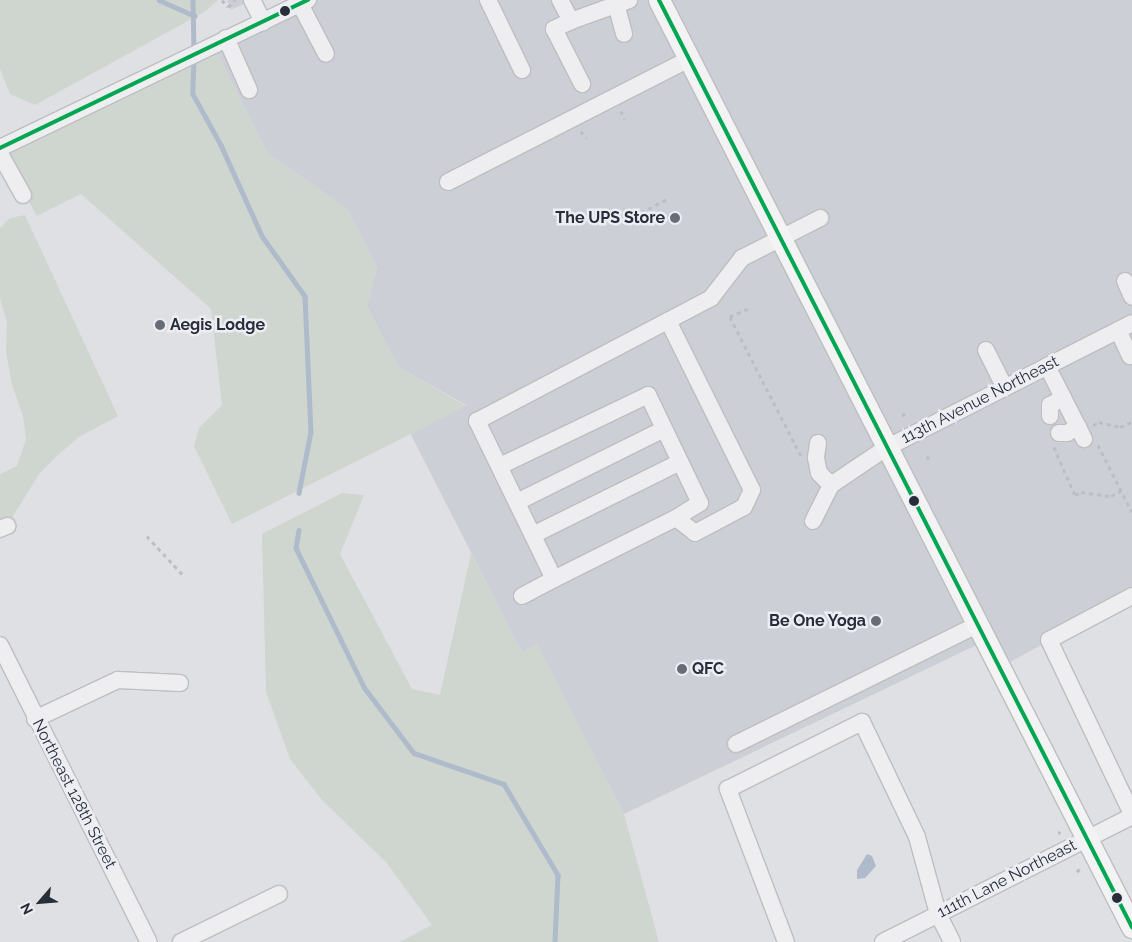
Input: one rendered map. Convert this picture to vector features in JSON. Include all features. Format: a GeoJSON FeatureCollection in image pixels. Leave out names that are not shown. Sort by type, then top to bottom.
{"type":"FeatureCollection","features":[{"type":"Feature","properties":{"kind":"main road"},"geometry":{"type":"LineString","coordinates":[[659,0],[1132,927]]}},
{"type":"Feature","properties":{"kind":"street"},"geometry":{"type":"LineString","coordinates":[[252,0],[263,22]]}},
{"type":"Feature","properties":{"kind":"street"},"geometry":{"type":"LineString","coordinates":[[488,0],[522,70]]}},
{"type":"Feature","properties":{"kind":"street"},"geometry":{"type":"LineString","coordinates":[[582,84],[554,30],[620,1],[624,34]]}},
{"type":"Feature","properties":{"kind":"street"},"geometry":{"type":"LineString","coordinates":[[22,195],[2,149],[224,39],[304,2],[326,54]]}},
{"type":"Feature","properties":{"kind":"street"},"geometry":{"type":"LineString","coordinates":[[565,2],[571,21]]}},
{"type":"Feature","properties":{"kind":"street"},"geometry":{"type":"LineString","coordinates":[[224,39],[249,90]]}},
{"type":"Feature","properties":{"kind":"street"},"geometry":{"type":"LineString","coordinates":[[448,182],[689,59]]}},
{"type":"Feature","properties":{"kind":"street"},"geometry":{"type":"LineString","coordinates":[[554,579],[478,421],[711,298],[742,258],[820,218]]}},
{"type":"Feature","properties":{"kind":"street"},"geometry":{"type":"LineString","coordinates":[[1125,281],[1132,297]]}},
{"type":"Feature","properties":{"kind":"street"},"geometry":{"type":"LineString","coordinates":[[668,321],[752,490],[744,507],[695,533],[676,518]]}},
{"type":"Feature","properties":{"kind":"street"},"geometry":{"type":"LineString","coordinates":[[1125,327],[1130,356]]}},
{"type":"Feature","properties":{"kind":"street","name":"113th Avenue Northeast"},"geometry":{"type":"LineString","coordinates":[[831,484],[886,448],[1125,327]]}},
{"type":"Feature","properties":{"kind":"street"},"geometry":{"type":"LineString","coordinates":[[986,350],[1005,388]]}},
{"type":"Feature","properties":{"kind":"street"},"geometry":{"type":"LineString","coordinates":[[1047,366],[1086,437]]}},
{"type":"Feature","properties":{"kind":"street"},"geometry":{"type":"LineString","coordinates":[[500,466],[648,395],[700,503],[676,518],[522,596]]}},
{"type":"Feature","properties":{"kind":"street"},"geometry":{"type":"LineString","coordinates":[[1050,416],[1050,405],[1063,398]]}},
{"type":"Feature","properties":{"kind":"street"},"geometry":{"type":"LineString","coordinates":[[517,502],[664,429]]}},
{"type":"Feature","properties":{"kind":"street"},"geometry":{"type":"LineString","coordinates":[[1056,440],[1067,433],[1086,437]]}},
{"type":"Feature","properties":{"kind":"street"},"geometry":{"type":"LineString","coordinates":[[813,520],[831,484],[819,473],[816,458],[818,443]]}},
{"type":"Feature","properties":{"kind":"street"},"geometry":{"type":"LineString","coordinates":[[533,535],[680,462]]}},
{"type":"Feature","properties":{"kind":"street"},"geometry":{"type":"LineString","coordinates":[[1132,596],[1049,640],[1132,815]]}},
{"type":"Feature","properties":{"kind":"street"},"geometry":{"type":"LineString","coordinates":[[736,744],[791,709],[977,624]]}},
{"type":"Feature","properties":{"kind":"street","name":"Northeast 128th Street"},"geometry":{"type":"LineString","coordinates":[[0,645],[35,719],[149,942]]}},
{"type":"Feature","properties":{"kind":"street"},"geometry":{"type":"LineString","coordinates":[[35,719],[118,680],[180,683]]}},
{"type":"Feature","properties":{"kind":"street"},"geometry":{"type":"LineString","coordinates":[[786,942],[728,789],[862,722],[917,837],[938,914],[952,942]]}},
{"type":"Feature","properties":{"kind":"street","name":"111th Lane Northeast"},"geometry":{"type":"LineString","coordinates":[[883,942],[1132,815]]}},
{"type":"Feature","properties":{"kind":"street"},"geometry":{"type":"LineString","coordinates":[[181,942],[280,894]]}},
{"type":"Feature","properties":{"kind":"path"},"geometry":{"type":"LineString","coordinates":[[222,0],[228,7],[234,0]]}},
{"type":"Feature","properties":{"kind":"path"},"geometry":{"type":"LineString","coordinates":[[621,110],[625,118]]}},
{"type":"Feature","properties":{"kind":"path"},"geometry":{"type":"LineString","coordinates":[[580,130],[586,138]]}},
{"type":"Feature","properties":{"kind":"path"},"geometry":{"type":"LineString","coordinates":[[627,220],[669,198]]}},
{"type":"Feature","properties":{"kind":"path"},"geometry":{"type":"LineString","coordinates":[[748,308],[730,317],[805,464]]}},
{"type":"Feature","properties":{"kind":"path"},"geometry":{"type":"LineString","coordinates":[[902,416],[906,412]]}},
{"type":"Feature","properties":{"kind":"path"},"geometry":{"type":"LineString","coordinates":[[1086,437],[1121,491],[1132,512]]}},
{"type":"Feature","properties":{"kind":"path"},"geometry":{"type":"LineString","coordinates":[[1056,440],[1075,495],[1081,492],[1111,496],[1121,491]]}},
{"type":"Feature","properties":{"kind":"path"},"geometry":{"type":"LineString","coordinates":[[927,456],[931,462]]}},
{"type":"Feature","properties":{"kind":"path"},"geometry":{"type":"LineString","coordinates":[[147,536],[185,577]]}},
{"type":"Feature","properties":{"kind":"shaded area"},"geometry":{"type":"Polygon","coordinates":[[[0,0],[218,0],[206,11],[35,105],[10,94],[0,69],[0,0]]]}},
{"type":"Feature","properties":{"kind":"shaded area"},"geometry":{"type":"Polygon","coordinates":[[[227,0],[252,0],[231,10],[227,0]]]}},
{"type":"Feature","properties":{"kind":"shaded area"},"geometry":{"type":"Polygon","coordinates":[[[305,0],[1132,0],[1132,596],[999,668],[985,641],[624,814],[537,645],[522,652],[410,433],[466,405],[398,367],[367,306],[377,267],[347,209],[267,153],[213,45],[305,0]]]}},
{"type":"Feature","properties":{"kind":"shaded area"},"geometry":{"type":"Polygon","coordinates":[[[213,45],[267,153],[347,209],[377,267],[367,306],[398,367],[466,406],[232,524],[194,446],[199,428],[222,405],[211,309],[81,194],[37,216],[0,148],[213,45]]]}},
{"type":"Feature","properties":{"kind":"shaded area"},"geometry":{"type":"Polygon","coordinates":[[[25,215],[118,416],[79,437],[59,454],[39,474],[7,526],[0,529],[0,474],[17,466],[26,439],[23,416],[12,385],[6,352],[7,322],[0,299],[0,228],[10,218],[25,215]]]}},
{"type":"Feature","properties":{"kind":"shaded area"},"geometry":{"type":"Polygon","coordinates":[[[342,493],[364,495],[340,554],[412,689],[440,695],[471,553],[522,652],[537,644],[624,814],[659,942],[399,942],[432,925],[386,862],[323,801],[290,759],[266,692],[262,534],[342,493]]]}},
{"type":"Feature","properties":{"kind":"water"},"geometry":{"type":"Polygon","coordinates":[[[867,854],[872,856],[876,866],[865,878],[857,879],[857,870],[867,854]]]}},
{"type":"Feature","properties":{"kind":"waterway"},"geometry":{"type":"LineString","coordinates":[[159,0],[195,16]]}},
{"type":"Feature","properties":{"kind":"waterway"},"geometry":{"type":"LineString","coordinates":[[193,0],[194,50]]}},
{"type":"Feature","properties":{"kind":"waterway"},"geometry":{"type":"LineString","coordinates":[[194,58],[193,94],[221,145],[262,236],[305,296],[311,432],[299,493]]}},
{"type":"Feature","properties":{"kind":"waterway"},"geometry":{"type":"LineString","coordinates":[[299,530],[296,548],[364,687],[414,753],[504,784],[558,875],[555,942]]}},
{"type":"Feature","properties":{"kind":"transit line"},"geometry":{"type":"LineString","coordinates":[[0,148],[308,0]]}},
{"type":"Feature","properties":{"kind":"transit line"},"geometry":{"type":"LineString","coordinates":[[659,0],[1132,927]]}},
{"type":"Feature","properties":{"kind":"place","name":"The UPS Store"},"geometry":{"type":"Point","coordinates":[675,218]}},
{"type":"Feature","properties":{"kind":"place","name":"Aegis Lodge"},"geometry":{"type":"Point","coordinates":[160,325]}},
{"type":"Feature","properties":{"kind":"place","name":"Be One Yoga"},"geometry":{"type":"Point","coordinates":[876,621]}},
{"type":"Feature","properties":{"kind":"place","name":"QFC"},"geometry":{"type":"Point","coordinates":[682,669]}}]}
